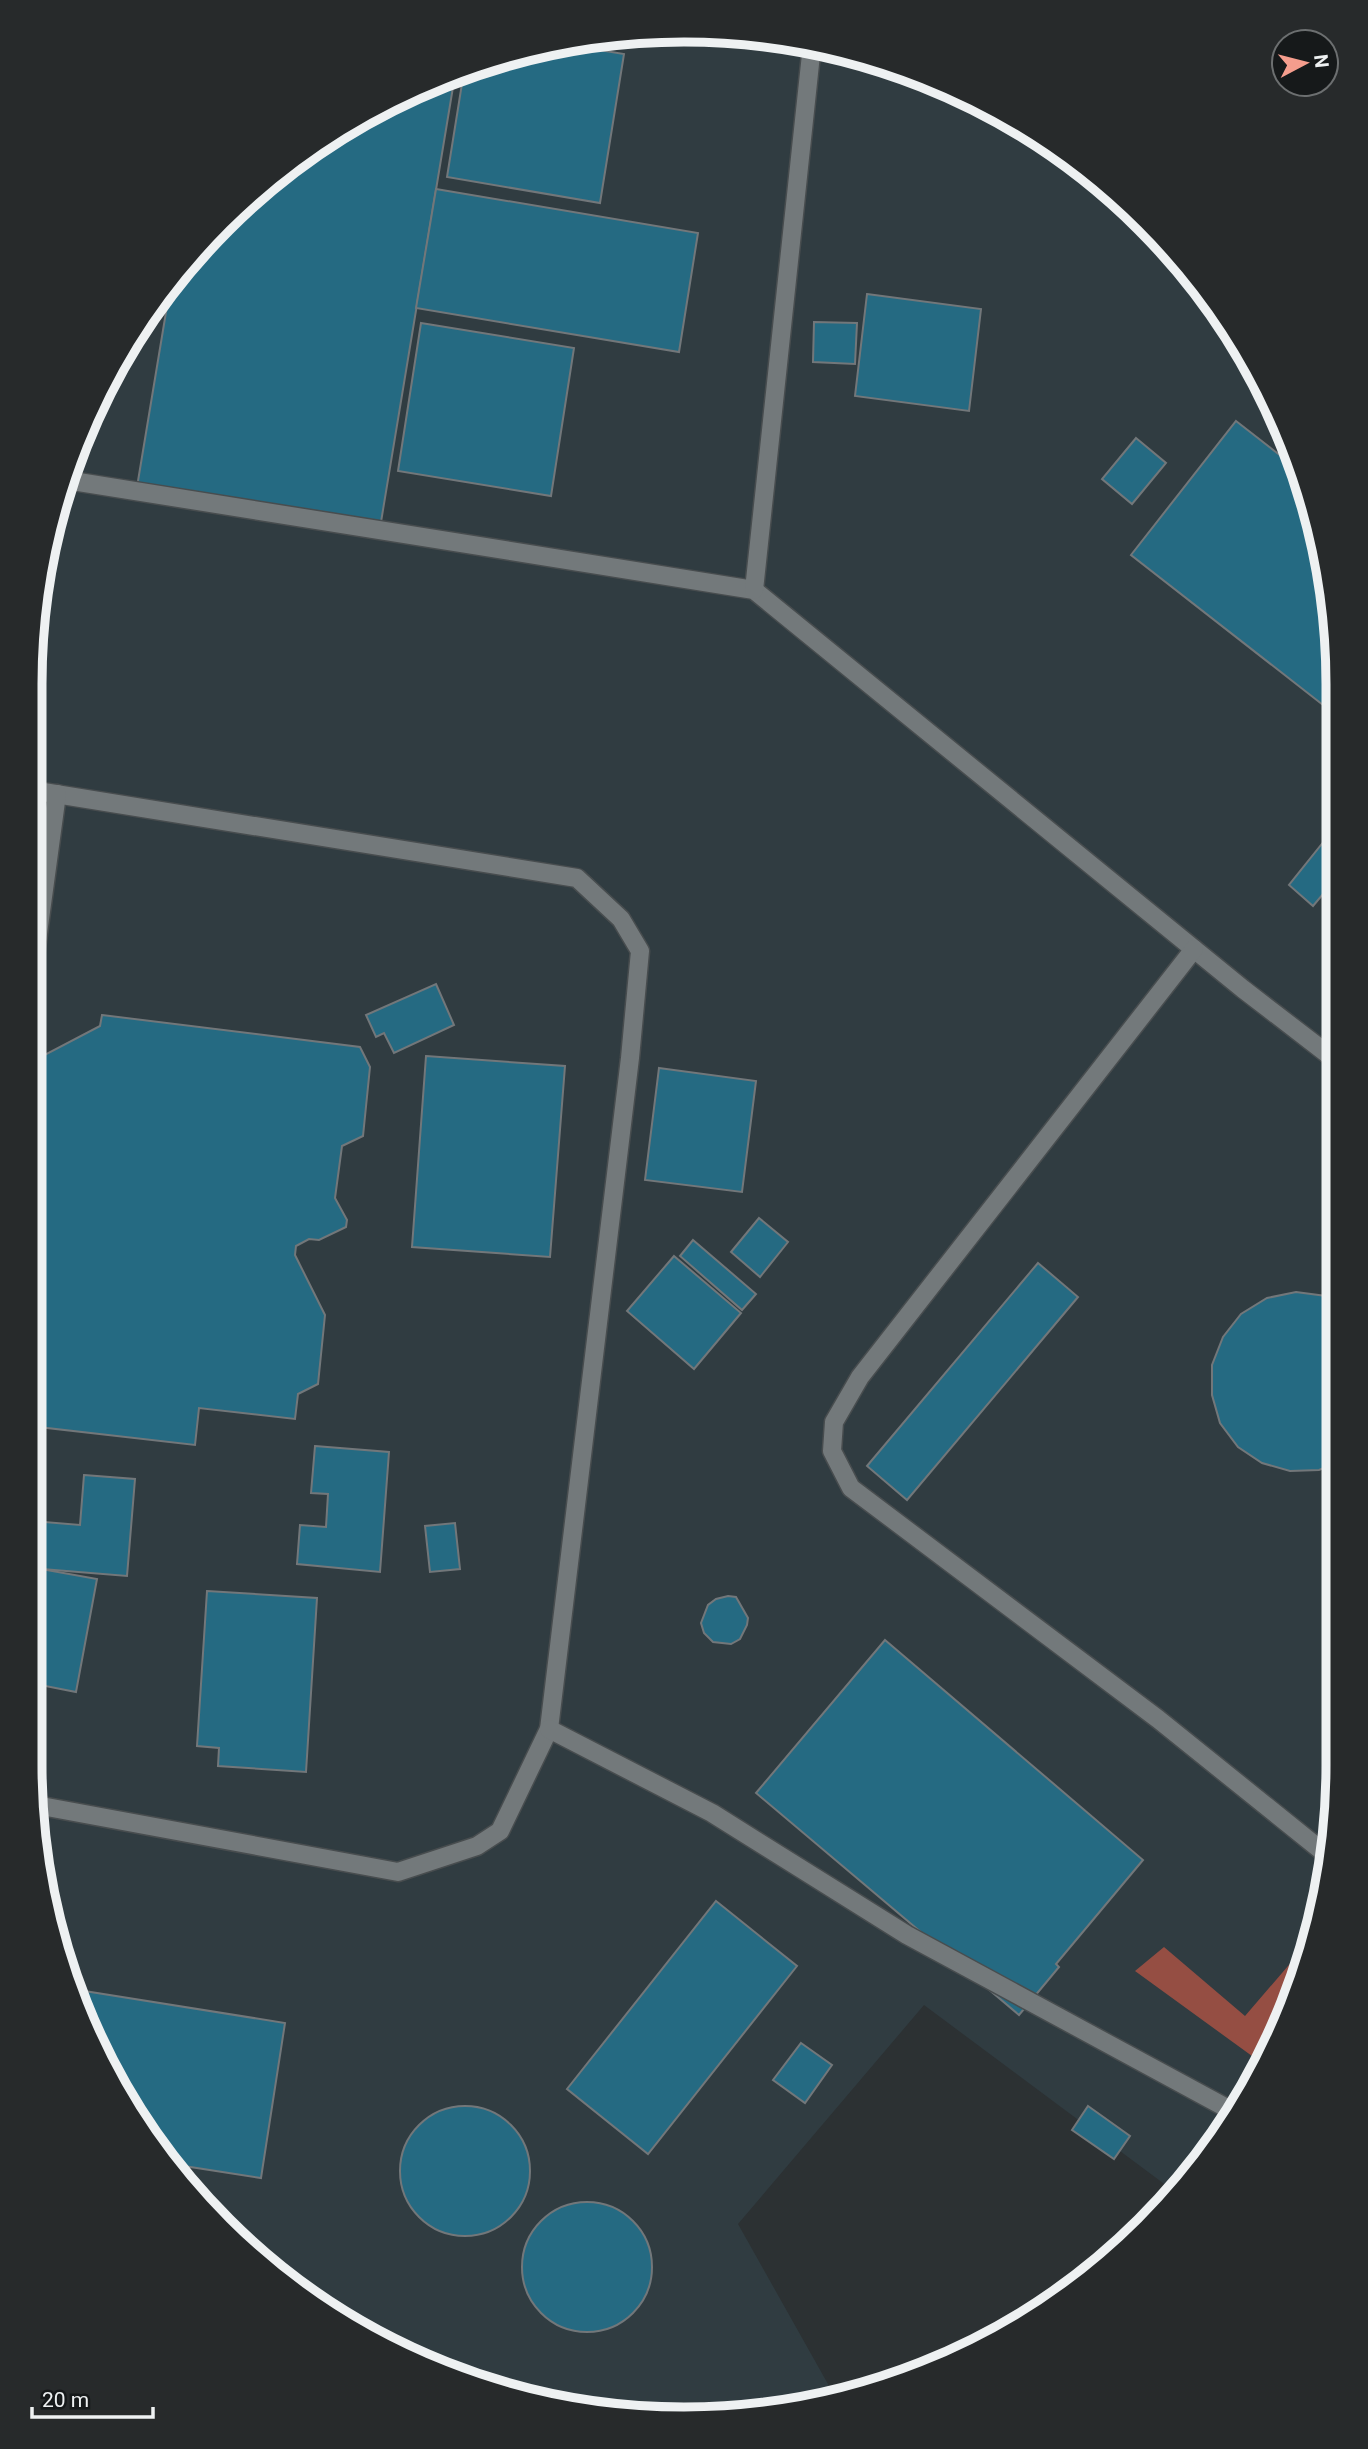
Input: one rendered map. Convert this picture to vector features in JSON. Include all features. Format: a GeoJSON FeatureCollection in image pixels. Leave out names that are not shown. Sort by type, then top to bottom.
{"type":"FeatureCollection","features":[{"type":"Feature","properties":{"kind":"lane"},"geometry":{"type":"LineString","coordinates":[[754,590],[811,54]]}},
{"type":"Feature","properties":{"kind":"lane"},"geometry":{"type":"LineString","coordinates":[[75,481],[754,590],[1194,949],[1326,1053]]}},
{"type":"Feature","properties":{"kind":"lane"},"geometry":{"type":"LineString","coordinates":[[42,791],[577,878],[621,919],[640,951],[630,1058],[549,1729],[500,1831],[477,1846],[398,1872],[43,1806]]}},
{"type":"Feature","properties":{"kind":"lane"},"geometry":{"type":"LineString","coordinates":[[42,904],[57,793]]}},
{"type":"Feature","properties":{"kind":"lane"},"geometry":{"type":"LineString","coordinates":[[1194,949],[860,1377],[834,1422],[832,1451],[850,1488],[1158,1719],[1321,1850]]}},
{"type":"Feature","properties":{"kind":"lane"},"geometry":{"type":"LineString","coordinates":[[549,1729],[712,1813],[908,1935],[1227,2108]]}},
{"type":"Feature","properties":{"kind":"shaded area"},"geometry":{"type":"Polygon","coordinates":[[[642,43],[726,43],[768,47],[809,54],[890,76],[968,108],[1005,128],[1041,150],[1107,201],[1167,261],[1193,293],[1218,327],[1260,400],[1292,478],[1304,518],[1321,600],[1325,642],[1325,1807],[1314,1890],[1292,1971],[1260,2049],[1240,2086],[1218,2122],[1168,2187],[924,2005],[738,2224],[831,2390],[768,2402],[726,2406],[642,2406],[600,2402],[559,2395],[478,2373],[400,2341],[363,2321],[327,2299],[261,2248],[201,2188],[150,2122],[108,2049],[76,1971],[54,1890],[43,1807],[43,642],[54,559],[76,478],[108,400],[150,327],[201,261],[230,230],[293,175],[363,128],[438,91],[478,76],[559,54],[642,43]]]}},
{"type":"Feature","properties":{"kind":"shaded area"},"geometry":{"type":"Polygon","coordinates":[[[1164,1947],[1245,2016],[1296,1956],[1277,2011],[1255,2058],[1135,1971],[1164,1947]]]}},
{"type":"Feature","properties":{"kind":"building"},"geometry":{"type":"Polygon","coordinates":[[[591,49],[624,54],[600,203],[447,177],[462,82],[559,54],[591,49]]]}},
{"type":"Feature","properties":{"kind":"building"},"geometry":{"type":"Polygon","coordinates":[[[453,85],[380,528],[137,487],[167,303],[175,293],[230,230],[293,175],[363,128],[400,108],[453,85]]]}},
{"type":"Feature","properties":{"kind":"building"},"geometry":{"type":"Polygon","coordinates":[[[436,189],[698,233],[679,352],[416,308],[436,189]]]}},
{"type":"Feature","properties":{"kind":"building"},"geometry":{"type":"Polygon","coordinates":[[[867,294],[981,309],[969,411],[855,396],[867,294]]]}},
{"type":"Feature","properties":{"kind":"building"},"geometry":{"type":"Polygon","coordinates":[[[814,322],[857,323],[855,364],[813,362],[814,322]]]}},
{"type":"Feature","properties":{"kind":"building"},"geometry":{"type":"Polygon","coordinates":[[[421,323],[574,348],[551,496],[398,471],[421,323]]]}},
{"type":"Feature","properties":{"kind":"building"},"geometry":{"type":"Polygon","coordinates":[[[1236,421],[1285,459],[1304,518],[1321,600],[1326,707],[1131,555],[1236,421]]]}},
{"type":"Feature","properties":{"kind":"building"},"geometry":{"type":"Polygon","coordinates":[[[1136,438],[1166,463],[1132,504],[1102,479],[1136,438]]]}},
{"type":"Feature","properties":{"kind":"building"},"geometry":{"type":"Polygon","coordinates":[[[1326,839],[1326,891],[1313,906],[1289,885],[1326,839]]]}},
{"type":"Feature","properties":{"kind":"building"},"geometry":{"type":"Polygon","coordinates":[[[436,984],[454,1025],[394,1053],[384,1033],[376,1037],[366,1015],[436,984]]]}},
{"type":"Feature","properties":{"kind":"building"},"geometry":{"type":"Polygon","coordinates":[[[102,1015],[360,1047],[370,1067],[363,1136],[342,1146],[335,1198],[347,1220],[346,1227],[319,1240],[309,1239],[296,1246],[295,1255],[325,1315],[318,1384],[298,1394],[295,1419],[199,1408],[195,1445],[42,1427],[42,1056],[100,1026],[102,1015]]]}},
{"type":"Feature","properties":{"kind":"building"},"geometry":{"type":"Polygon","coordinates":[[[426,1056],[565,1066],[550,1257],[412,1247],[426,1056]]]}},
{"type":"Feature","properties":{"kind":"building"},"geometry":{"type":"Polygon","coordinates":[[[659,1068],[756,1081],[742,1192],[645,1180],[659,1068]]]}},
{"type":"Feature","properties":{"kind":"building"},"geometry":{"type":"Polygon","coordinates":[[[759,1218],[788,1242],[760,1277],[731,1252],[759,1218]]]}},
{"type":"Feature","properties":{"kind":"building"},"geometry":{"type":"Polygon","coordinates":[[[693,1240],[756,1294],[742,1310],[680,1256],[693,1240]]]}},
{"type":"Feature","properties":{"kind":"building"},"geometry":{"type":"Polygon","coordinates":[[[674,1256],[741,1313],[694,1369],[627,1311],[674,1256]]]}},
{"type":"Feature","properties":{"kind":"building"},"geometry":{"type":"Polygon","coordinates":[[[1038,1263],[1078,1297],[907,1500],[867,1466],[1038,1263]]]}},
{"type":"Feature","properties":{"kind":"building"},"geometry":{"type":"Polygon","coordinates":[[[1296,1292],[1326,1296],[1326,1467],[1319,1470],[1290,1471],[1262,1463],[1238,1447],[1220,1423],[1212,1395],[1212,1365],[1223,1337],[1241,1314],[1267,1298],[1296,1292]]]}},
{"type":"Feature","properties":{"kind":"building"},"geometry":{"type":"Polygon","coordinates":[[[315,1446],[389,1452],[380,1572],[297,1564],[300,1525],[326,1527],[328,1494],[311,1493],[315,1446]]]}},
{"type":"Feature","properties":{"kind":"building"},"geometry":{"type":"Polygon","coordinates":[[[84,1475],[135,1479],[127,1576],[42,1569],[42,1522],[80,1525],[84,1475]]]}},
{"type":"Feature","properties":{"kind":"building"},"geometry":{"type":"Polygon","coordinates":[[[455,1523],[460,1569],[430,1572],[425,1526],[455,1523]]]}},
{"type":"Feature","properties":{"kind":"building"},"geometry":{"type":"Polygon","coordinates":[[[42,1569],[97,1579],[76,1692],[42,1685],[42,1569]]]}},
{"type":"Feature","properties":{"kind":"building"},"geometry":{"type":"Polygon","coordinates":[[[207,1591],[317,1598],[306,1772],[218,1766],[219,1748],[197,1746],[207,1591]]]}},
{"type":"Feature","properties":{"kind":"building"},"geometry":{"type":"Polygon","coordinates":[[[736,1597],[748,1618],[747,1625],[740,1639],[731,1644],[713,1642],[704,1633],[701,1623],[708,1605],[716,1599],[736,1597]]]}},
{"type":"Feature","properties":{"kind":"building"},"geometry":{"type":"Polygon","coordinates":[[[885,1640],[1143,1860],[1056,1964],[1059,1967],[1019,2015],[756,1793],[885,1640]]]}},
{"type":"Feature","properties":{"kind":"building"},"geometry":{"type":"Polygon","coordinates":[[[716,1901],[797,1966],[648,2154],[567,2089],[716,1901]]]}},
{"type":"Feature","properties":{"kind":"building"},"geometry":{"type":"Polygon","coordinates":[[[83,1991],[285,2023],[261,2178],[183,2166],[150,2122],[128,2086],[108,2049],[83,1991]]]}},
{"type":"Feature","properties":{"kind":"building"},"geometry":{"type":"Polygon","coordinates":[[[801,2043],[832,2065],[805,2103],[773,2080],[801,2043]]]}},
{"type":"Feature","properties":{"kind":"building"},"geometry":{"type":"Polygon","coordinates":[[[465,2106],[490,2111],[511,2125],[525,2146],[530,2171],[525,2196],[511,2217],[490,2231],[465,2236],[440,2231],[419,2217],[405,2196],[400,2171],[405,2146],[419,2125],[440,2111],[465,2106]]]}},
{"type":"Feature","properties":{"kind":"building"},"geometry":{"type":"Polygon","coordinates":[[[1088,2106],[1130,2136],[1114,2159],[1072,2130],[1088,2106]]]}},
{"type":"Feature","properties":{"kind":"building"},"geometry":{"type":"Polygon","coordinates":[[[587,2202],[612,2207],[633,2221],[647,2242],[652,2267],[647,2292],[633,2313],[612,2327],[587,2332],[562,2327],[541,2313],[527,2292],[522,2267],[527,2242],[541,2221],[562,2207],[587,2202]]]}}]}
